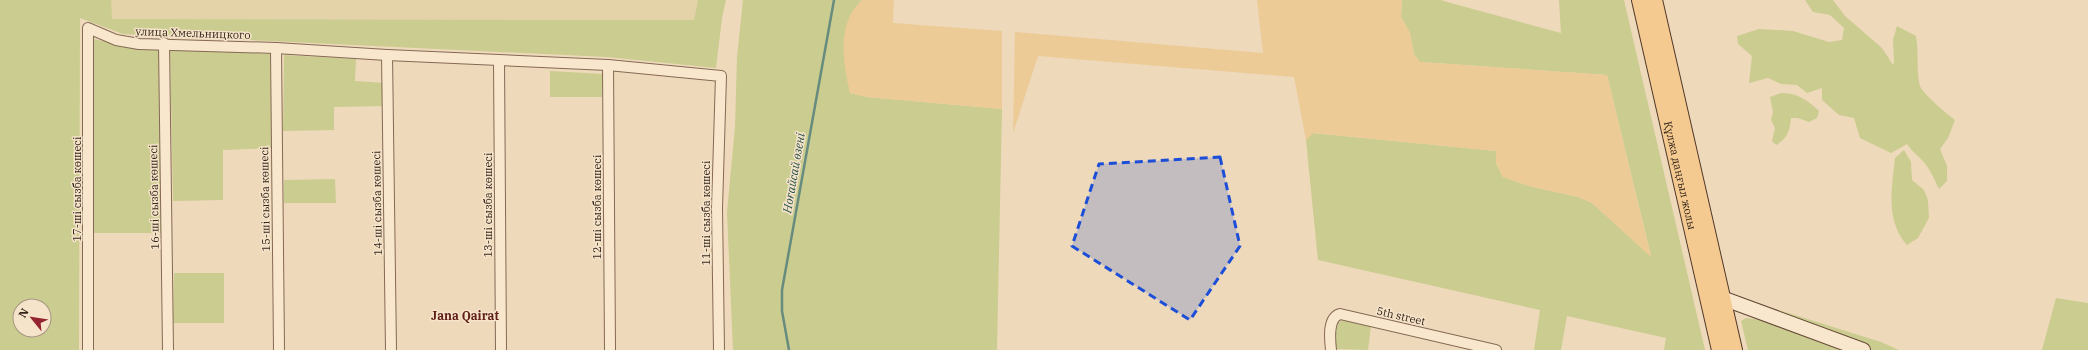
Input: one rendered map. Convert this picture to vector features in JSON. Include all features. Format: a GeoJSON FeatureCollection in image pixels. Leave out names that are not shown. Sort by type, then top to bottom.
{"type":"FeatureCollection","features":[{"type":"Feature","properties":{"kind":"main road","name":"Құлжа даңғыл жолы"},"geometry":{"type":"LineString","coordinates":[[1640,0],[1720,350]]}},
{"type":"Feature","properties":{"kind":"main road","name":"Құлжа даңғыл жолы"},"geometry":{"type":"LineString","coordinates":[[1654,0],[1734,350]]}},
{"type":"Feature","properties":{"kind":"street","name":"улица Хмельницкого"},"geometry":{"type":"LineString","coordinates":[[88,28],[116,40],[139,44],[164,43],[387,55],[608,64],[721,76]]}},
{"type":"Feature","properties":{"kind":"street","name":"17-ші сызба көшесі"},"geometry":{"type":"LineString","coordinates":[[88,28],[88,350]]}},
{"type":"Feature","properties":{"kind":"street","name":"16-ші сызба көшесі"},"geometry":{"type":"LineString","coordinates":[[164,43],[168,350]]}},
{"type":"Feature","properties":{"kind":"street","name":"15-ші сызба көшесі"},"geometry":{"type":"LineString","coordinates":[[276,48],[279,350]]}},
{"type":"Feature","properties":{"kind":"street","name":"14-ші сызба көшесі"},"geometry":{"type":"LineString","coordinates":[[387,55],[391,350]]}},
{"type":"Feature","properties":{"kind":"street","name":"13-ші сызба көшесі"},"geometry":{"type":"LineString","coordinates":[[499,60],[501,350]]}},
{"type":"Feature","properties":{"kind":"street","name":"12-ші сызба көшесі"},"geometry":{"type":"LineString","coordinates":[[608,64],[610,350]]}},
{"type":"Feature","properties":{"kind":"street","name":"11-ші сызба көшесі"},"geometry":{"type":"LineString","coordinates":[[719,350],[717,208],[721,76]]}},
{"type":"Feature","properties":{"kind":"street"},"geometry":{"type":"LineString","coordinates":[[1722,298],[1863,350]]}},
{"type":"Feature","properties":{"kind":"street","name":"5th street"},"geometry":{"type":"LineString","coordinates":[[1331,350],[1330,331],[1335,316],[1340,314],[1496,350]]}},
{"type":"Feature","properties":{"kind":"highlighted area"},"geometry":{"type":"Polygon","coordinates":[[[1220,157],[1240,246],[1190,320],[1072,246],[1099,164],[1220,157]]]}},
{"type":"Feature","properties":{"kind":"shaded area"},"geometry":{"type":"Polygon","coordinates":[[[111,0],[698,0],[694,20],[111,19],[111,0]]]}},
{"type":"Feature","properties":{"kind":"green space"},"geometry":{"type":"Polygon","coordinates":[[[0,0],[111,0],[112,19],[694,20],[698,0],[726,0],[722,18],[716,68],[607,57],[123,34],[80,18],[79,350],[0,350],[0,0]]]}},
{"type":"Feature","properties":{"kind":"green space"},"geometry":{"type":"Polygon","coordinates":[[[743,0],[862,0],[854,10],[846,32],[845,57],[850,93],[867,97],[1002,109],[997,350],[733,350],[727,212],[735,127],[737,57],[743,0]]]}},
{"type":"Feature","properties":{"kind":"green space"},"geometry":{"type":"Polygon","coordinates":[[[1402,0],[1440,0],[1561,33],[1559,0],[1624,0],[1705,350],[1664,350],[1666,338],[1567,316],[1561,350],[1534,350],[1540,310],[1318,260],[1306,140],[1312,133],[1497,151],[1496,163],[1503,177],[1529,186],[1578,197],[1592,203],[1651,256],[1607,75],[1420,62],[1414,54],[1410,33],[1401,17],[1402,0]]]}},
{"type":"Feature","properties":{"kind":"green space"},"geometry":{"type":"Polygon","coordinates":[[[1805,0],[1833,0],[1845,16],[1882,48],[1893,65],[1893,40],[1897,26],[1916,36],[1920,86],[1930,99],[1955,120],[1948,138],[1940,149],[1947,166],[1947,181],[1939,189],[1926,165],[1907,144],[1891,153],[1860,138],[1854,118],[1839,115],[1822,100],[1822,88],[1807,93],[1797,85],[1781,84],[1768,78],[1749,83],[1752,56],[1738,44],[1737,36],[1759,29],[1793,31],[1829,42],[1842,40],[1844,28],[1830,15],[1813,12],[1805,0]]]}},
{"type":"Feature","properties":{"kind":"green space"},"geometry":{"type":"Polygon","coordinates":[[[94,39],[135,48],[159,48],[162,233],[94,233],[94,39]]]}},
{"type":"Feature","properties":{"kind":"green space"},"geometry":{"type":"Polygon","coordinates":[[[170,48],[270,54],[272,148],[223,150],[223,200],[173,201],[170,48]]]}},
{"type":"Feature","properties":{"kind":"green space"},"geometry":{"type":"Polygon","coordinates":[[[284,55],[356,59],[355,81],[385,83],[385,106],[334,107],[334,130],[283,131],[284,55]]]}},
{"type":"Feature","properties":{"kind":"green space"},"geometry":{"type":"Polygon","coordinates":[[[550,71],[603,74],[602,97],[550,97],[550,71]]]}},
{"type":"Feature","properties":{"kind":"green space"},"geometry":{"type":"Polygon","coordinates":[[[1781,93],[1792,94],[1802,98],[1819,111],[1817,118],[1809,122],[1798,118],[1791,118],[1790,127],[1787,134],[1783,140],[1776,145],[1772,141],[1775,128],[1771,120],[1773,112],[1770,97],[1781,93]]]}},
{"type":"Feature","properties":{"kind":"green space"},"geometry":{"type":"Polygon","coordinates":[[[1904,150],[1911,162],[1912,180],[1924,190],[1928,200],[1929,218],[1918,238],[1907,245],[1895,225],[1892,203],[1895,158],[1904,150]]]}},
{"type":"Feature","properties":{"kind":"green space"},"geometry":{"type":"Polygon","coordinates":[[[335,179],[336,203],[284,203],[284,180],[335,179]]]}},
{"type":"Feature","properties":{"kind":"green space"},"geometry":{"type":"Polygon","coordinates":[[[174,273],[224,273],[224,323],[173,323],[174,273]]]}},
{"type":"Feature","properties":{"kind":"green space"},"geometry":{"type":"Polygon","coordinates":[[[2056,298],[2088,303],[2088,350],[2042,350],[2056,298]]]}},
{"type":"Feature","properties":{"kind":"green space"},"geometry":{"type":"Polygon","coordinates":[[[1769,307],[1881,342],[1899,350],[1748,350],[1741,321],[1746,318],[1763,320],[1769,307]]]}},
{"type":"Feature","properties":{"kind":"green space"},"geometry":{"type":"Polygon","coordinates":[[[1345,320],[1371,326],[1368,350],[1334,349],[1333,336],[1337,323],[1345,320]]]}},
{"type":"Feature","properties":{"kind":"sand"},"geometry":{"type":"Polygon","coordinates":[[[862,0],[894,0],[893,23],[1002,31],[1002,109],[867,97],[850,93],[845,69],[845,32],[848,20],[862,0]]]}},
{"type":"Feature","properties":{"kind":"sand"},"geometry":{"type":"Polygon","coordinates":[[[1257,0],[1402,0],[1401,17],[1410,33],[1414,54],[1420,62],[1607,75],[1651,257],[1592,203],[1578,197],[1529,186],[1503,177],[1496,163],[1496,151],[1313,133],[1306,140],[1294,77],[1038,56],[1013,133],[1015,32],[1263,53],[1257,0]]]}},
{"type":"Feature","properties":{"kind":"waterway","name":"Ноғайсай өзені"},"geometry":{"type":"LineString","coordinates":[[789,350],[782,311],[782,290],[834,0]]}},
{"type":"Feature","properties":{"kind":"district","name":"Jana Qairat"},"geometry":{"type":"Point","coordinates":[465,316]}}]}
